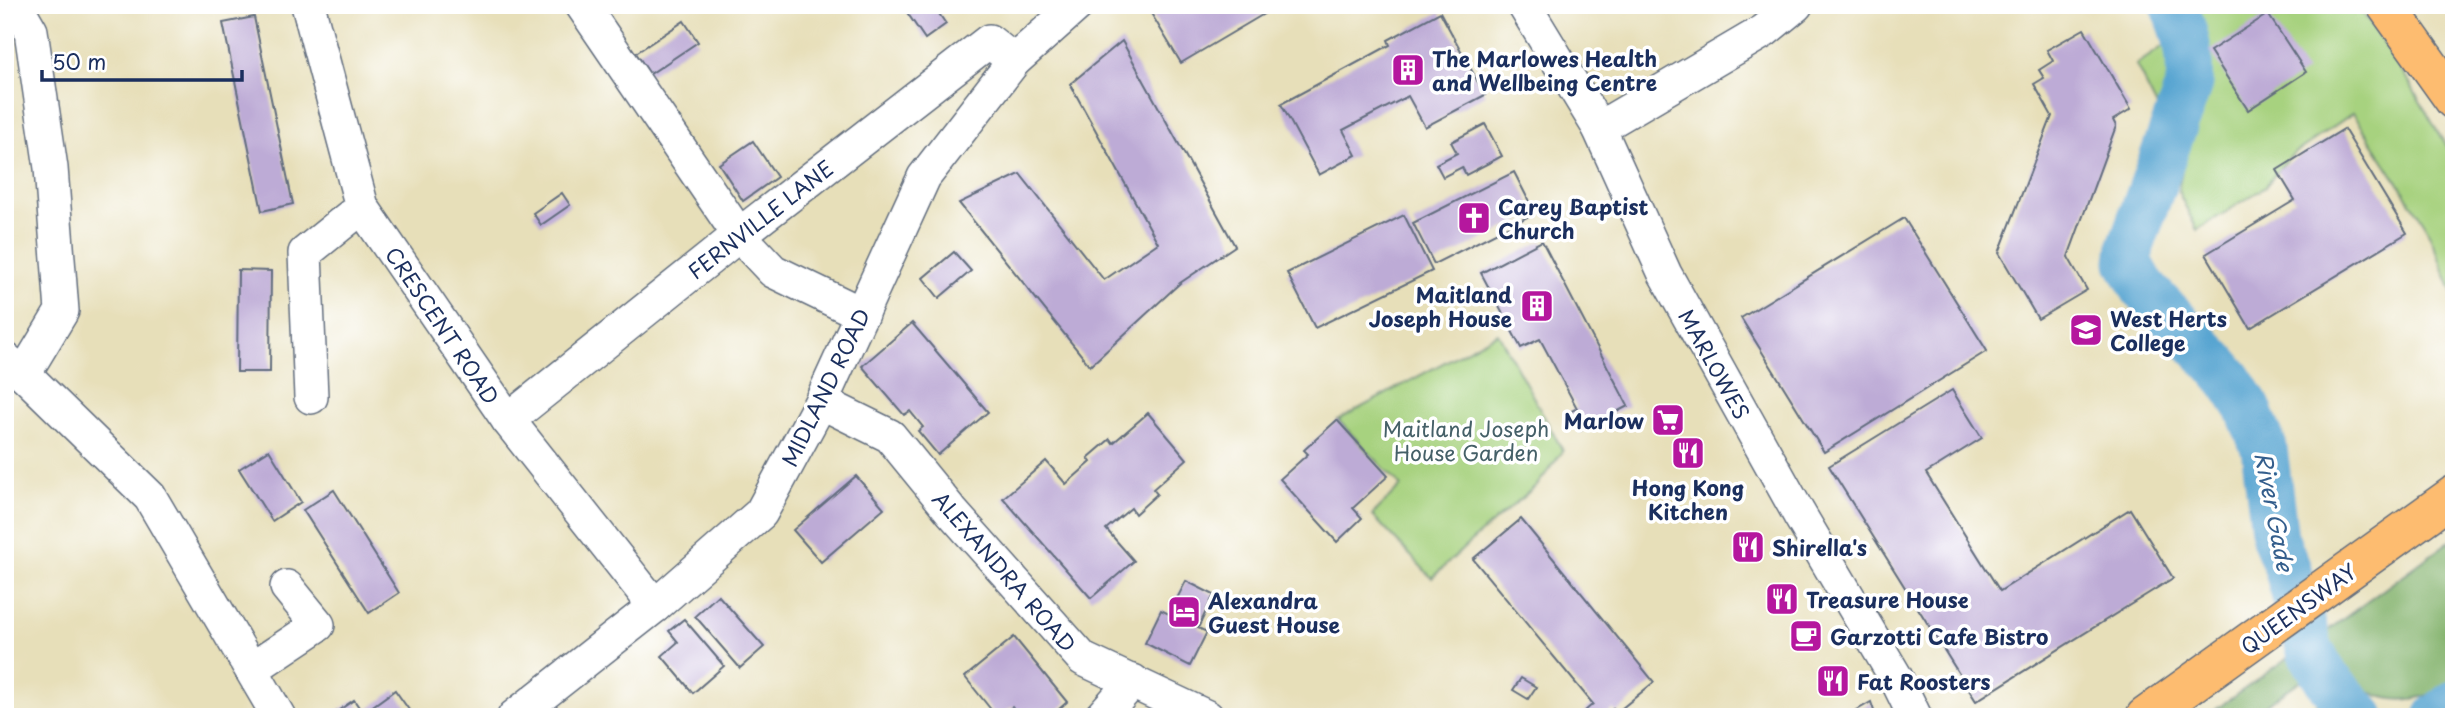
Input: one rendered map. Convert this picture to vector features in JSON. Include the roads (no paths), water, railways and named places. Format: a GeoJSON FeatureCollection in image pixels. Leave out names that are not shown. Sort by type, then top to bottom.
{"type":"FeatureCollection","features":[{"type":"Feature","properties":{"kind":"main road"},"geometry":{"type":"LineString","coordinates":[[2386,5],[2454,100]]}},
{"type":"Feature","properties":{"kind":"main road","name":"QUEENSWAY"},"geometry":{"type":"LineString","coordinates":[[2145,717],[2452,497]]}},
{"type":"Feature","properties":{"kind":"street","name":"CRESCENT ROAD"},"geometry":{"type":"LineString","coordinates":[[308,5],[362,208],[508,420],[655,606]]}},
{"type":"Feature","properties":{"kind":"street"},"geometry":{"type":"LineString","coordinates":[[582,5],[739,235],[774,271],[862,314]]}},
{"type":"Feature","properties":{"kind":"street","name":"MIDLAND ROAD"},"geometry":{"type":"LineString","coordinates":[[529,713],[761,513],[821,402],[924,177],[1014,61],[1077,5]]}},
{"type":"Feature","properties":{"kind":"street","name":"MARLOWES"},"geometry":{"type":"LineString","coordinates":[[1524,5],[1599,128],[1665,274],[1799,514],[1895,677],[1915,717]]}},
{"type":"Feature","properties":{"kind":"street"},"geometry":{"type":"LineString","coordinates":[[1599,128],[1764,31],[1796,5]]}},
{"type":"Feature","properties":{"kind":"street"},"geometry":{"type":"LineString","coordinates":[[29,14],[51,168],[62,310],[15,367],[150,498],[279,717]]}},
{"type":"Feature","properties":{"kind":"street","name":"FERNVILLE LANE"},"geometry":{"type":"LineString","coordinates":[[508,420],[739,235],[989,41],[1014,61]]}},
{"type":"Feature","properties":{"kind":"street"},"geometry":{"type":"LineString","coordinates":[[311,397],[305,253],[362,208]]}},
{"type":"Feature","properties":{"kind":"street","name":"ALEXANDRA ROAD"},"geometry":{"type":"LineString","coordinates":[[821,402],[890,436],[952,512],[1083,659],[1207,717]]}},
{"type":"Feature","properties":{"kind":"street"},"geometry":{"type":"LineString","coordinates":[[252,669],[318,625],[288,587]]}},
{"type":"Feature","properties":{"kind":"street"},"geometry":{"type":"LineString","coordinates":[[1101,717],[1133,681]]}},
{"type":"Feature","properties":{"kind":"waterway","name":"River Gade"},"geometry":{"type":"LineString","coordinates":[[2174,5],[2187,43],[2189,84],[2131,246],[2129,262],[2144,289],[2214,361],[2248,408],[2264,448],[2275,538],[2287,567],[2310,651],[2327,679],[2362,717]]}},
{"type":"Feature","properties":{"kind":"waterway","name":"River Gade"},"geometry":{"type":"LineString","coordinates":[[2437,717],[2454,704]]}},
{"type":"Feature","properties":{"kind":"place","name":"The Marlowes Health and Wellbeing Centre"},"geometry":{"type":"Point","coordinates":[1408,70]}},
{"type":"Feature","properties":{"kind":"place","name":"Carey Baptist Church"},"geometry":{"type":"Point","coordinates":[1474,218]}},
{"type":"Feature","properties":{"kind":"place","name":"Maitland Joseph House"},"geometry":{"type":"Point","coordinates":[1537,306]}},
{"type":"Feature","properties":{"kind":"place","name":"West Herts College"},"geometry":{"type":"Point","coordinates":[2086,330]}},
{"type":"Feature","properties":{"kind":"place","name":"Marlow"},"geometry":{"type":"Point","coordinates":[1668,420]}},
{"type":"Feature","properties":{"kind":"place","name":"Hong Kong Kitchen"},"geometry":{"type":"Point","coordinates":[1688,453]}},
{"type":"Feature","properties":{"kind":"place","name":"Shirella's"},"geometry":{"type":"Point","coordinates":[1748,547]}},
{"type":"Feature","properties":{"kind":"place","name":"Treasure House"},"geometry":{"type":"Point","coordinates":[1782,599]}},
{"type":"Feature","properties":{"kind":"place","name":"Alexandra Guest House"},"geometry":{"type":"Point","coordinates":[1184,612]}},
{"type":"Feature","properties":{"kind":"place","name":"Garzotti Cafe Bistro"},"geometry":{"type":"Point","coordinates":[1806,636]}},
{"type":"Feature","properties":{"kind":"place","name":"Fat Roosters"},"geometry":{"type":"Point","coordinates":[1833,681]}},
{"type":"Feature","properties":{"kind":"park label","name":"Maitland Joseph House Garden"},"geometry":{"type":"Point","coordinates":[1466,440]}}]}
